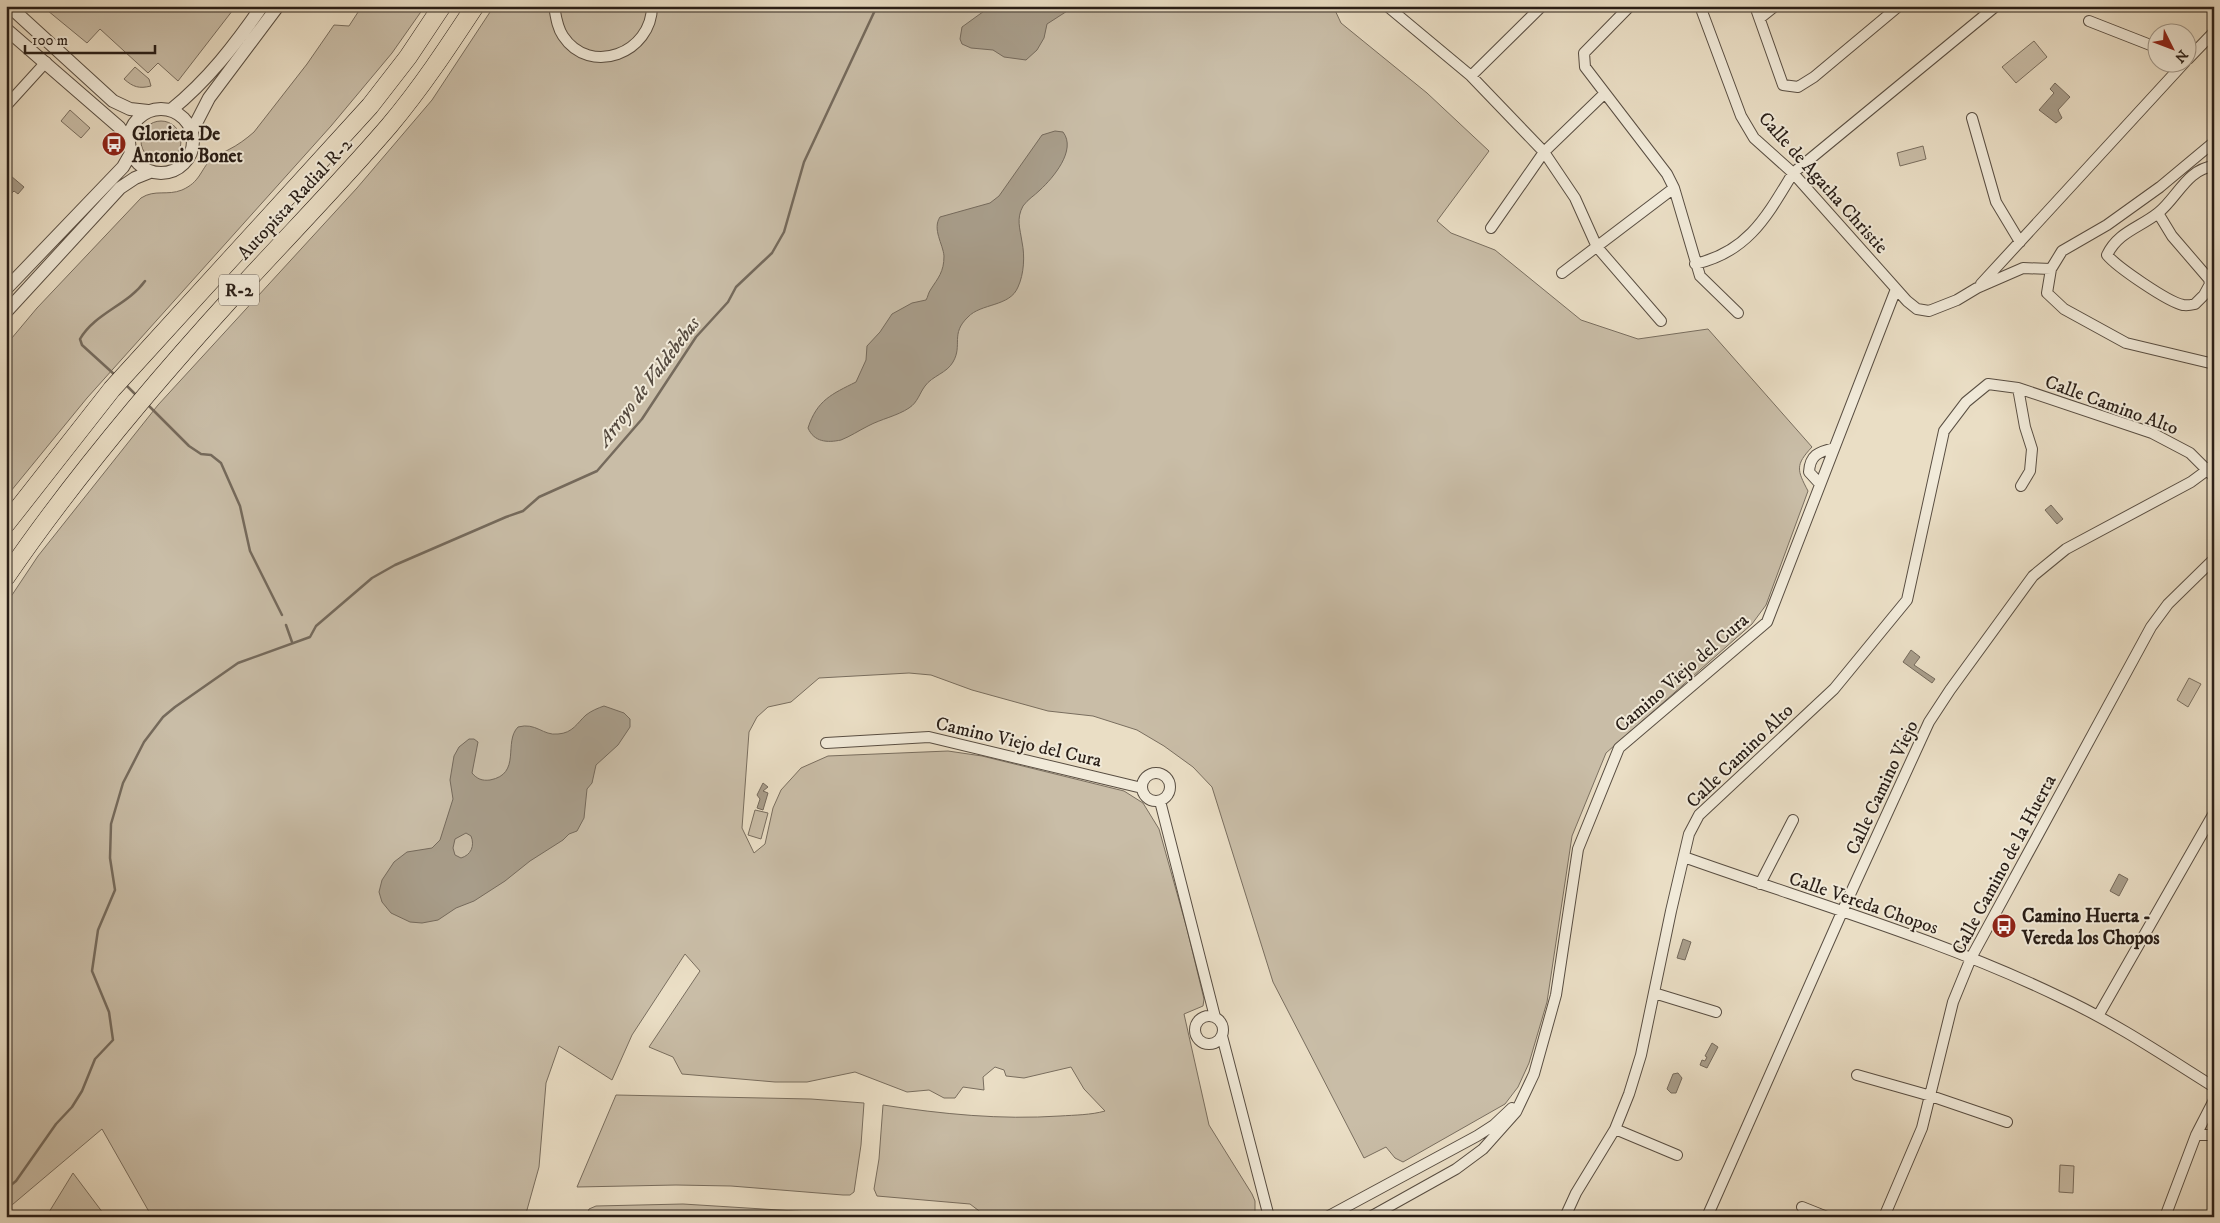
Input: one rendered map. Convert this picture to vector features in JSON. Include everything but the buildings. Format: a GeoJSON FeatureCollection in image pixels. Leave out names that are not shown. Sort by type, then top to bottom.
{"type":"FeatureCollection","features":[{"type":"Feature","properties":{"kind":"highway","name":"Autopista Radial R-2"},"geometry":{"type":"LineString","coordinates":[[6,524],[112,389],[370,106],[408,57],[442,6]]}},
{"type":"Feature","properties":{"kind":"highway","name":"Autopista Radial R-2"},"geometry":{"type":"LineString","coordinates":[[6,577],[42,524],[114,433],[181,355],[390,125],[435,68],[475,6]]}},
{"type":"Feature","properties":{"kind":"street"},"geometry":{"type":"LineString","coordinates":[[6,312],[120,188],[135,178],[150,172],[169,172],[185,162],[193,147],[192,131],[184,118],[171,110],[162,108],[148,111],[130,109],[113,101],[9,6]]}},
{"type":"Feature","properties":{"kind":"street"},"geometry":{"type":"LineString","coordinates":[[171,110],[198,88],[262,6]]}},
{"type":"Feature","properties":{"kind":"street"},"geometry":{"type":"LineString","coordinates":[[192,131],[209,98],[278,6]]}},
{"type":"Feature","properties":{"kind":"street"},"geometry":{"type":"LineString","coordinates":[[554,6],[556,22],[563,37],[575,48],[590,55],[606,57],[622,53],[636,44],[647,32],[652,16],[652,6]]}},
{"type":"Feature","properties":{"kind":"street"},"geometry":{"type":"LineString","coordinates":[[1387,6],[1471,76],[1544,152],[1575,198],[1596,247],[1661,321]]}},
{"type":"Feature","properties":{"kind":"street"},"geometry":{"type":"LineString","coordinates":[[1471,76],[1542,6]]}},
{"type":"Feature","properties":{"kind":"street"},"geometry":{"type":"LineString","coordinates":[[1630,6],[1584,53],[1585,66],[1604,94],[1666,174],[1674,188],[1700,276],[1738,313]]}},
{"type":"Feature","properties":{"kind":"street","name":"Calle de Agatha Christie"},"geometry":{"type":"LineString","coordinates":[[1700,6],[1741,116],[1754,138],[1793,173],[1907,301],[1917,309],[1929,311],[1957,300],[1977,288],[2023,268],[2051,269]]}},
{"type":"Feature","properties":{"kind":"street","name":"Calle de Agatha Christie"},"geometry":{"type":"LineString","coordinates":[[1755,6],[1783,84],[1798,87],[1814,77],[1899,6]]}},
{"type":"Feature","properties":{"kind":"street"},"geometry":{"type":"LineString","coordinates":[[1760,18],[1774,6]]}},
{"type":"Feature","properties":{"kind":"street"},"geometry":{"type":"LineString","coordinates":[[1696,264],[1728,253],[1748,239],[1776,202],[1793,173],[1996,6]]}},
{"type":"Feature","properties":{"kind":"street"},"geometry":{"type":"LineString","coordinates":[[2090,21],[2148,44]]}},
{"type":"Feature","properties":{"kind":"street"},"geometry":{"type":"LineString","coordinates":[[6,29],[119,127],[126,137],[136,161],[150,172]]}},
{"type":"Feature","properties":{"kind":"street","name":"Calle de Agatha Christie"},"geometry":{"type":"LineString","coordinates":[[2198,49],[2214,32]]}},
{"type":"Feature","properties":{"kind":"street"},"geometry":{"type":"LineString","coordinates":[[6,106],[46,62]]}},
{"type":"Feature","properties":{"kind":"street","name":"Calle de Agatha Christie"},"geometry":{"type":"LineString","coordinates":[[1977,288],[2176,72]]}},
{"type":"Feature","properties":{"kind":"street"},"geometry":{"type":"LineString","coordinates":[[1491,228],[1544,152],[1604,94]]}},
{"type":"Feature","properties":{"kind":"street"},"geometry":{"type":"LineString","coordinates":[[6,289],[123,167],[130,150],[133,127],[139,117],[148,111]]}},
{"type":"Feature","properties":{"kind":"street"},"geometry":{"type":"LineString","coordinates":[[1972,118],[1996,202],[2020,242]]}},
{"type":"Feature","properties":{"kind":"street"},"geometry":{"type":"LineString","coordinates":[[2214,142],[2160,188],[2107,225],[2062,251],[2051,269],[2047,293],[2064,309],[2126,343],[2214,364]]}},
{"type":"Feature","properties":{"kind":"street"},"geometry":{"type":"LineString","coordinates":[[2158,213],[2172,236],[2209,279],[2210,284],[2204,295],[2195,304],[2181,305],[2154,290],[2113,262],[2107,255],[2112,244],[2130,229],[2158,213],[2198,170],[2214,166]]}},
{"type":"Feature","properties":{"kind":"street"},"geometry":{"type":"LineString","coordinates":[[1562,273],[1674,188]]}},
{"type":"Feature","properties":{"kind":"street","name":"Camino Viejo del Cura"},"geometry":{"type":"LineString","coordinates":[[1370,1217],[1456,1169],[1483,1149],[1516,1112],[1543,1047],[1556,995],[1578,849],[1619,748],[1767,622],[1896,288]]}},
{"type":"Feature","properties":{"kind":"street","name":"Calle Camino Alto"},"geometry":{"type":"LineString","coordinates":[[1564,1217],[1576,1193],[1615,1128],[1629,1094],[1639,1063],[1689,834],[1699,815],[1834,689],[1907,600],[1944,432],[1966,402],[1988,384],[2018,388],[2152,433],[2190,453],[2212,471]]}},
{"type":"Feature","properties":{"kind":"street","name":"Calle Camino Alto"},"geometry":{"type":"LineString","coordinates":[[2018,388],[2025,427],[2032,449],[2030,471],[2021,486]]}},
{"type":"Feature","properties":{"kind":"street"},"geometry":{"type":"LineString","coordinates":[[1820,484],[1809,472],[1810,460],[1819,452],[1834,448]]}},
{"type":"Feature","properties":{"kind":"street","name":"Calle Camino Viejo"},"geometry":{"type":"LineString","coordinates":[[1707,1217],[1842,912],[1929,722],[1950,690],[2033,576],[2066,549],[2212,471]]}},
{"type":"Feature","properties":{"kind":"street","name":"Calle Camino de la Huerta"},"geometry":{"type":"LineString","coordinates":[[1884,1217],[1922,1128],[1952,1002],[1971,958],[2151,627],[2168,604],[2214,559]]}},
{"type":"Feature","properties":{"kind":"street","name":"Camino Viejo del Cura"},"geometry":{"type":"LineString","coordinates":[[826,743],[929,737],[1142,788]]}},
{"type":"Feature","properties":{"kind":"street"},"geometry":{"type":"LineString","coordinates":[[1153,773],[1162,774],[1169,781],[1170,790],[1165,798],[1160,801],[1148,799],[1142,788],[1148,775],[1153,773]]}},
{"type":"Feature","properties":{"kind":"street"},"geometry":{"type":"LineString","coordinates":[[1160,801],[1209,995],[1210,1017]]}},
{"type":"Feature","properties":{"kind":"street"},"geometry":{"type":"LineString","coordinates":[[2098,1016],[2214,813]]}},
{"type":"Feature","properties":{"kind":"street"},"geometry":{"type":"LineString","coordinates":[[1760,884],[1793,820]]}},
{"type":"Feature","properties":{"kind":"street","name":"Calle Vereda Chopos"},"geometry":{"type":"LineString","coordinates":[[1684,857],[1971,958],[2059,996],[2098,1016],[2214,1087]]}},
{"type":"Feature","properties":{"kind":"street"},"geometry":{"type":"LineString","coordinates":[[1654,993],[1716,1012]]}},
{"type":"Feature","properties":{"kind":"street"},"geometry":{"type":"LineString","coordinates":[[1210,1017],[1222,1026],[1222,1036],[1228,1063],[1269,1217]]}},
{"type":"Feature","properties":{"kind":"street"},"geometry":{"type":"LineString","coordinates":[[1210,1017],[1198,1021],[1194,1030],[1198,1039],[1219,1051],[1228,1063]]}},
{"type":"Feature","properties":{"kind":"street"},"geometry":{"type":"LineString","coordinates":[[1205,1044],[1215,1042],[1222,1036]]}},
{"type":"Feature","properties":{"kind":"street"},"geometry":{"type":"LineString","coordinates":[[1857,1075],[1931,1096],[2007,1122]]}},
{"type":"Feature","properties":{"kind":"street","name":"Camino Viejo del Cura"},"geometry":{"type":"LineString","coordinates":[[1327,1217],[1477,1136],[1494,1125],[1512,1109],[1525,1092]]}},
{"type":"Feature","properties":{"kind":"street"},"geometry":{"type":"LineString","coordinates":[[2165,1217],[2196,1135],[2214,1100]]}},
{"type":"Feature","properties":{"kind":"street"},"geometry":{"type":"LineString","coordinates":[[1615,1128],[1677,1154]]}},
{"type":"Feature","properties":{"kind":"street"},"geometry":{"type":"LineString","coordinates":[[2196,1135],[2214,1135]]}},
{"type":"Feature","properties":{"kind":"street"},"geometry":{"type":"LineString","coordinates":[[1802,1207],[1827,1217]]}},
{"type":"Feature","properties":{"kind":"shaded area"},"geometry":{"type":"Polygon","coordinates":[[[42,6],[236,6],[178,81],[158,63],[148,73],[100,29],[87,43],[42,6]]]}},
{"type":"Feature","properties":{"kind":"shaded area"},"geometry":{"type":"Polygon","coordinates":[[[362,6],[425,6],[392,53],[331,126],[87,398],[6,497],[6,345],[37,308],[141,198],[156,193],[177,192],[188,187],[213,158],[235,146],[254,132],[307,64],[334,25],[349,26],[362,6]]]}},
{"type":"Feature","properties":{"kind":"shaded area"},"geometry":{"type":"Polygon","coordinates":[[[494,6],[1333,6],[1341,23],[1427,93],[1489,151],[1437,221],[1451,233],[1495,250],[1581,320],[1638,339],[1708,329],[1812,447],[1800,463],[1800,473],[1808,491],[1766,605],[1752,624],[1606,753],[1572,836],[1547,1002],[1529,1063],[1518,1087],[1505,1104],[1403,1162],[1395,1158],[1386,1147],[1364,1158],[1273,982],[1212,787],[1193,767],[1164,746],[1137,730],[1093,716],[1048,711],[972,690],[931,675],[909,673],[819,678],[791,702],[768,707],[757,717],[749,732],[742,828],[754,853],[765,844],[773,808],[781,790],[801,768],[828,756],[948,751],[982,756],[1124,791],[1143,803],[1159,829],[1204,999],[1203,1006],[1184,1014],[1209,1125],[1252,1194],[1255,1201],[1255,1217],[987,1217],[970,1204],[877,1196],[874,1189],[879,1159],[883,1105],[993,1117],[1060,1116],[1105,1111],[1084,1089],[1071,1067],[1024,1078],[1006,1076],[1004,1070],[995,1067],[983,1077],[984,1090],[963,1087],[955,1098],[944,1098],[929,1090],[907,1092],[855,1072],[807,1082],[775,1082],[682,1074],[673,1057],[649,1047],[700,971],[685,954],[632,1035],[612,1080],[559,1046],[546,1083],[539,1167],[525,1217],[152,1217],[102,1129],[6,1210],[6,604],[38,556],[158,405],[357,188],[432,100],[494,6]]]}},
{"type":"Feature","properties":{"kind":"shaded area"},"geometry":{"type":"Polygon","coordinates":[[[991,6],[1075,6],[1047,24],[1044,38],[1037,50],[1026,60],[1004,57],[993,50],[971,48],[962,44],[960,39],[962,27],[991,6]]]}},
{"type":"Feature","properties":{"kind":"shaded area"},"geometry":{"type":"Polygon","coordinates":[[[2034,41],[2047,57],[2016,83],[2002,67],[2034,41]]]}},
{"type":"Feature","properties":{"kind":"shaded area"},"geometry":{"type":"Polygon","coordinates":[[[135,67],[149,79],[151,86],[136,87],[124,79],[135,67]]]}},
{"type":"Feature","properties":{"kind":"shaded area"},"geometry":{"type":"Polygon","coordinates":[[[2055,83],[2070,97],[2058,110],[2062,118],[2056,123],[2039,110],[2054,93],[2050,89],[2055,83]]]}},
{"type":"Feature","properties":{"kind":"shaded area"},"geometry":{"type":"Polygon","coordinates":[[[70,110],[90,128],[81,138],[61,121],[70,110]]]}},
{"type":"Feature","properties":{"kind":"shaded area"},"geometry":{"type":"Polygon","coordinates":[[[165,121],[172,124],[178,130],[181,141],[180,149],[172,158],[165,161],[157,161],[150,158],[142,149],[141,137],[144,130],[153,122],[165,121]]]}},
{"type":"Feature","properties":{"kind":"shaded area"},"geometry":{"type":"Polygon","coordinates":[[[1055,131],[1063,132],[1067,139],[1065,155],[1057,171],[1027,201],[1021,211],[1019,224],[1024,259],[1022,276],[1014,293],[1002,302],[980,309],[968,317],[959,329],[956,356],[953,362],[947,369],[928,383],[912,406],[841,440],[826,441],[817,439],[808,428],[821,404],[833,394],[856,382],[866,360],[867,346],[880,332],[892,314],[912,303],[926,300],[943,266],[944,256],[937,226],[940,217],[990,203],[999,196],[1042,135],[1055,131]]]}},
{"type":"Feature","properties":{"kind":"shaded area"},"geometry":{"type":"Polygon","coordinates":[[[1923,146],[1926,159],[1900,166],[1897,153],[1923,146]]]}},
{"type":"Feature","properties":{"kind":"shaded area"},"geometry":{"type":"Polygon","coordinates":[[[11,176],[24,187],[18,194],[14,191],[6,199],[6,182],[11,176]]]}},
{"type":"Feature","properties":{"kind":"shaded area"},"geometry":{"type":"Polygon","coordinates":[[[2051,505],[2063,519],[2057,524],[2045,510],[2051,505]]]}},
{"type":"Feature","properties":{"kind":"shaded area"},"geometry":{"type":"Polygon","coordinates":[[[1911,650],[1920,657],[1914,665],[1935,679],[1932,683],[1903,662],[1911,650]]]}},
{"type":"Feature","properties":{"kind":"shaded area"},"geometry":{"type":"Polygon","coordinates":[[[2189,678],[2201,684],[2188,707],[2177,700],[2189,678]]]}},
{"type":"Feature","properties":{"kind":"shaded area"},"geometry":{"type":"Polygon","coordinates":[[[604,706],[624,713],[630,719],[630,727],[618,745],[596,765],[592,783],[587,789],[584,818],[577,831],[569,834],[505,881],[474,901],[456,908],[438,920],[422,923],[410,922],[391,913],[382,902],[379,892],[382,880],[394,862],[407,852],[432,848],[440,840],[453,799],[450,780],[454,756],[459,747],[469,739],[474,739],[478,742],[472,773],[480,779],[490,780],[500,777],[506,771],[509,765],[514,733],[518,727],[530,726],[548,733],[563,733],[571,730],[588,714],[604,706]],[[466,833],[455,839],[453,848],[455,855],[461,858],[470,852],[473,843],[471,836],[466,833]]]}},
{"type":"Feature","properties":{"kind":"shaded area"},"geometry":{"type":"Polygon","coordinates":[[[763,783],[768,787],[763,791],[768,793],[763,810],[757,808],[760,799],[757,795],[763,783]]]}},
{"type":"Feature","properties":{"kind":"shaded area"},"geometry":{"type":"Polygon","coordinates":[[[755,810],[768,813],[761,839],[748,835],[755,810]]]}},
{"type":"Feature","properties":{"kind":"shaded area"},"geometry":{"type":"Polygon","coordinates":[[[2119,874],[2128,879],[2119,896],[2110,891],[2119,874]]]}},
{"type":"Feature","properties":{"kind":"shaded area"},"geometry":{"type":"Polygon","coordinates":[[[1683,939],[1691,942],[1685,960],[1677,958],[1683,939]]]}},
{"type":"Feature","properties":{"kind":"shaded area"},"geometry":{"type":"Polygon","coordinates":[[[1712,1043],[1718,1047],[1707,1068],[1700,1065],[1702,1060],[1705,1061],[1707,1057],[1705,1056],[1712,1043]]]}},
{"type":"Feature","properties":{"kind":"shaded area"},"geometry":{"type":"Polygon","coordinates":[[[1678,1073],[1682,1078],[1676,1093],[1671,1093],[1667,1089],[1673,1074],[1678,1073]]]}},
{"type":"Feature","properties":{"kind":"shaded area"},"geometry":{"type":"Polygon","coordinates":[[[616,1095],[811,1099],[864,1103],[861,1145],[854,1192],[850,1195],[843,1195],[731,1186],[676,1185],[577,1187],[616,1095]]]}},
{"type":"Feature","properties":{"kind":"shaded area"},"geometry":{"type":"Polygon","coordinates":[[[2060,1165],[2074,1166],[2073,1193],[2059,1192],[2060,1165]]]}},
{"type":"Feature","properties":{"kind":"shaded area"},"geometry":{"type":"Polygon","coordinates":[[[73,1173],[106,1217],[46,1217],[73,1173]]]}},
{"type":"Feature","properties":{"kind":"shaded area"},"geometry":{"type":"Polygon","coordinates":[[[683,1204],[843,1214],[846,1217],[586,1217],[589,1209],[596,1206],[683,1204]]]}},
{"type":"Feature","properties":{"kind":"waterway","name":"Arroyo de Valdebebas"},"geometry":{"type":"LineString","coordinates":[[6,1189],[16,1181],[56,1124],[72,1107],[82,1091],[95,1059],[113,1040],[109,1012],[92,971],[98,930],[115,890],[110,858],[111,824],[123,783],[144,742],[163,717],[238,663],[310,637],[316,626],[372,578],[395,565],[523,511],[539,497],[597,471],[642,419],[696,337],[728,302],[736,287],[772,253],[784,232],[804,162],[877,6]]}},
{"type":"Feature","properties":{"kind":"waterway"},"geometry":{"type":"LineString","coordinates":[[115,375],[82,345],[80,339],[94,322],[130,297],[145,281]]}},
{"type":"Feature","properties":{"kind":"waterway"},"geometry":{"type":"LineString","coordinates":[[125,384],[137,396]]}},
{"type":"Feature","properties":{"kind":"waterway"},"geometry":{"type":"LineString","coordinates":[[147,404],[189,446],[201,454],[211,455],[221,463],[240,506],[250,551],[282,615]]}},
{"type":"Feature","properties":{"kind":"waterway"},"geometry":{"type":"LineString","coordinates":[[286,625],[292,642]]}},
{"type":"Feature","properties":{"kind":"place","name":"Glorieta De Antonio Bonet"},"geometry":{"type":"Point","coordinates":[114,144]}},
{"type":"Feature","properties":{"kind":"place","name":"Camino Huerta - Vereda los Chopos"},"geometry":{"type":"Point","coordinates":[2004,926]}}]}
